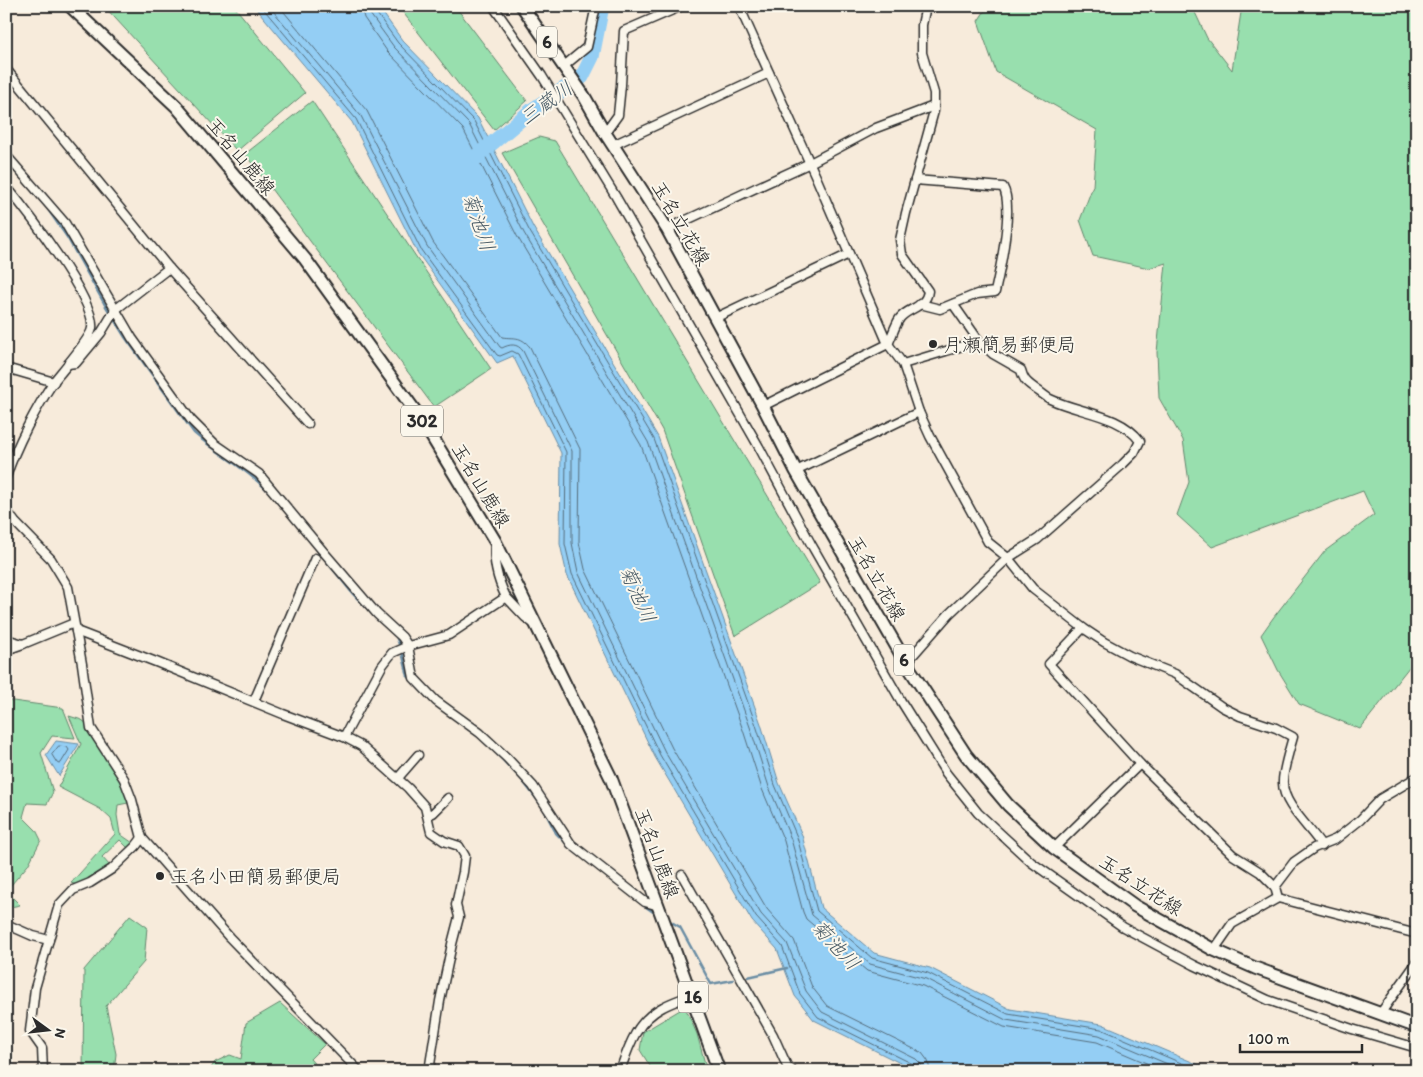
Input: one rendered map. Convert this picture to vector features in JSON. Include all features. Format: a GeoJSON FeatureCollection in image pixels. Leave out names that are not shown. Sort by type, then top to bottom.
{"type":"FeatureCollection","features":[{"type":"Feature","properties":{"kind":"main road","name":"玉名山鹿線"},"geometry":{"type":"LineString","coordinates":[[70,6],[176,106],[304,259],[423,422],[495,541],[611,778],[719,1071]]}},
{"type":"Feature","properties":{"kind":"main road","name":"玉名立花線"},"geometry":{"type":"LineString","coordinates":[[522,6],[584,96],[605,133],[666,229],[763,406],[796,471],[906,664],[966,754],[1008,805],[1054,848],[1135,906],[1214,950],[1255,968],[1417,1027]]}},
{"type":"Feature","properties":{"kind":"street"},"geometry":{"type":"LineString","coordinates":[[493,6],[549,88],[616,197],[902,701],[946,773],[978,813],[1031,862],[1123,928],[1162,949],[1268,1000],[1352,1030],[1417,1048]]}},
{"type":"Feature","properties":{"kind":"street"},"geometry":{"type":"LineString","coordinates":[[564,66],[588,47],[596,6]]}},
{"type":"Feature","properties":{"kind":"street"},"geometry":{"type":"LineString","coordinates":[[605,133],[618,114],[624,32],[682,6]]}},
{"type":"Feature","properties":{"kind":"street"},"geometry":{"type":"LineString","coordinates":[[739,6],[810,163],[888,344],[903,364],[930,436],[988,542],[1008,558],[1033,589],[1082,628],[1130,656],[1175,674],[1228,710],[1276,728],[1293,737],[1282,782],[1286,797],[1322,846]]}},
{"type":"Feature","properties":{"kind":"street"},"geometry":{"type":"LineString","coordinates":[[763,406],[888,344],[900,318],[927,298],[928,291],[902,254],[900,240],[934,111],[934,93],[922,53],[922,25],[926,6]]}},
{"type":"Feature","properties":{"kind":"street"},"geometry":{"type":"LineString","coordinates":[[6,69],[169,268],[308,424]]}},
{"type":"Feature","properties":{"kind":"street"},"geometry":{"type":"LineString","coordinates":[[613,145],[769,73]]}},
{"type":"Feature","properties":{"kind":"street"},"geometry":{"type":"LineString","coordinates":[[666,229],[810,163],[876,128],[934,106]]}},
{"type":"Feature","properties":{"kind":"street"},"geometry":{"type":"LineString","coordinates":[[6,155],[65,223],[132,338],[191,420],[214,443],[259,474],[377,614],[402,636],[408,646],[414,678],[436,701],[480,734],[507,758],[533,786],[572,844],[645,902],[660,908]]}},
{"type":"Feature","properties":{"kind":"street"},"geometry":{"type":"LineString","coordinates":[[915,180],[1003,187],[1006,192],[1007,204],[1003,258],[995,292],[977,294],[940,308],[920,304]]}},
{"type":"Feature","properties":{"kind":"street"},"geometry":{"type":"LineString","coordinates":[[6,186],[62,260],[92,317],[92,330],[54,382],[21,442],[6,477]]}},
{"type":"Feature","properties":{"kind":"street"},"geometry":{"type":"LineString","coordinates":[[715,318],[849,254]]}},
{"type":"Feature","properties":{"kind":"street"},"geometry":{"type":"LineString","coordinates":[[68,364],[76,363],[101,333],[115,310],[169,268]]}},
{"type":"Feature","properties":{"kind":"street"},"geometry":{"type":"LineString","coordinates":[[906,664],[949,614],[1008,558],[1038,539],[1123,464],[1134,453],[1140,441],[1135,434],[1118,423],[1049,398],[1024,380],[1020,370],[993,354],[979,341],[953,304]]}},
{"type":"Feature","properties":{"kind":"street"},"geometry":{"type":"LineString","coordinates":[[903,364],[979,341]]}},
{"type":"Feature","properties":{"kind":"street"},"geometry":{"type":"LineString","coordinates":[[6,368],[54,382]]}},
{"type":"Feature","properties":{"kind":"street"},"geometry":{"type":"LineString","coordinates":[[796,471],[920,412]]}},
{"type":"Feature","properties":{"kind":"street"},"geometry":{"type":"LineString","coordinates":[[6,510],[51,559],[68,587],[91,728],[124,779],[132,800],[142,838],[229,937],[359,1071]]}},
{"type":"Feature","properties":{"kind":"street"},"geometry":{"type":"LineString","coordinates":[[495,541],[494,554],[506,597],[525,617],[537,625]]}},
{"type":"Feature","properties":{"kind":"street"},"geometry":{"type":"LineString","coordinates":[[254,701],[314,558]]}},
{"type":"Feature","properties":{"kind":"street"},"geometry":{"type":"LineString","coordinates":[[344,737],[382,666],[392,653],[398,649],[449,635],[506,597]]}},
{"type":"Feature","properties":{"kind":"street"},"geometry":{"type":"LineString","coordinates":[[6,650],[74,623]]}},
{"type":"Feature","properties":{"kind":"street"},"geometry":{"type":"LineString","coordinates":[[1082,628],[1049,664],[1140,764],[1233,855],[1260,872],[1275,887],[1278,898]]}},
{"type":"Feature","properties":{"kind":"street"},"geometry":{"type":"LineString","coordinates":[[76,632],[254,701],[344,737],[361,746],[398,778],[425,807],[431,832],[444,841],[458,846],[464,856],[463,872],[456,905],[459,918],[440,1001],[429,1071]]}},
{"type":"Feature","properties":{"kind":"street"},"geometry":{"type":"LineString","coordinates":[[6,639],[23,644]]}},
{"type":"Feature","properties":{"kind":"street"},"geometry":{"type":"LineString","coordinates":[[398,778],[418,755]]}},
{"type":"Feature","properties":{"kind":"street"},"geometry":{"type":"LineString","coordinates":[[1054,848],[1140,764]]}},
{"type":"Feature","properties":{"kind":"street"},"geometry":{"type":"LineString","coordinates":[[1275,887],[1294,862],[1314,848],[1336,839],[1360,820],[1380,799],[1417,777]]}},
{"type":"Feature","properties":{"kind":"street"},"geometry":{"type":"LineString","coordinates":[[427,815],[433,813],[448,798]]}},
{"type":"Feature","properties":{"kind":"street"},"geometry":{"type":"LineString","coordinates":[[42,1071],[42,1048],[30,1031],[36,988],[59,905],[73,890],[90,883],[112,869],[142,838]]}},
{"type":"Feature","properties":{"kind":"street"},"geometry":{"type":"LineString","coordinates":[[682,875],[773,1035],[787,1066],[793,1071]]}},
{"type":"Feature","properties":{"kind":"street"},"geometry":{"type":"LineString","coordinates":[[1214,950],[1232,924],[1278,898],[1417,934]]}},
{"type":"Feature","properties":{"kind":"street"},"geometry":{"type":"LineString","coordinates":[[6,924],[33,936],[49,940]]}},
{"type":"Feature","properties":{"kind":"street"},"geometry":{"type":"LineString","coordinates":[[1380,1014],[1417,962]]}},
{"type":"Feature","properties":{"kind":"street"},"geometry":{"type":"LineString","coordinates":[[620,1071],[640,1025],[662,1007],[692,995]]}},
{"type":"Feature","properties":{"kind":"green space"},"geometry":{"type":"Polygon","coordinates":[[[104,6],[234,6],[305,93],[237,151],[104,6]]]}},
{"type":"Feature","properties":{"kind":"green space"},"geometry":{"type":"Polygon","coordinates":[[[398,6],[455,6],[527,101],[494,130],[398,6]]]}},
{"type":"Feature","properties":{"kind":"green space"},"geometry":{"type":"Polygon","coordinates":[[[988,6],[1192,6],[1207,38],[1232,70],[1242,6],[1417,6],[1417,657],[1360,729],[1299,704],[1278,670],[1261,635],[1325,551],[1374,515],[1363,491],[1212,547],[1177,515],[1189,482],[1183,440],[1159,398],[1157,352],[1166,263],[1149,268],[1093,256],[1080,220],[1093,186],[1097,130],[996,72],[978,21],[988,6]]]}},
{"type":"Feature","properties":{"kind":"green space"},"geometry":{"type":"Polygon","coordinates":[[[312,101],[491,369],[434,407],[245,154],[312,101]]]}},
{"type":"Feature","properties":{"kind":"green space"},"geometry":{"type":"Polygon","coordinates":[[[539,137],[555,141],[820,583],[735,636],[662,430],[502,153],[539,137]]]}},
{"type":"Feature","properties":{"kind":"green space"},"geometry":{"type":"Polygon","coordinates":[[[6,700],[63,708],[75,738],[52,736],[41,753],[53,792],[47,804],[27,803],[23,817],[36,830],[41,840],[28,865],[6,891],[6,700]]]}},
{"type":"Feature","properties":{"kind":"green space"},"geometry":{"type":"Polygon","coordinates":[[[69,716],[82,720],[87,724],[93,738],[122,783],[128,803],[118,805],[117,815],[120,834],[133,843],[128,848],[120,840],[102,857],[110,866],[95,877],[77,885],[71,883],[115,834],[111,819],[100,809],[58,787],[81,744],[69,716]]]}},
{"type":"Feature","properties":{"kind":"green space"},"geometry":{"type":"Polygon","coordinates":[[[6,891],[20,905],[6,908],[6,891]]]}},
{"type":"Feature","properties":{"kind":"green space"},"geometry":{"type":"Polygon","coordinates":[[[130,915],[147,927],[144,962],[106,1006],[116,1054],[114,1071],[83,1071],[84,970],[130,915]]]}},
{"type":"Feature","properties":{"kind":"green space"},"geometry":{"type":"Polygon","coordinates":[[[280,1003],[325,1044],[310,1059],[321,1071],[209,1071],[215,1062],[230,1055],[241,1059],[246,1023],[280,1003]]]}},
{"type":"Feature","properties":{"kind":"green space"},"geometry":{"type":"Polygon","coordinates":[[[685,1007],[697,1034],[707,1071],[653,1071],[640,1050],[643,1032],[685,1007]]]}},
{"type":"Feature","properties":{"kind":"water","name":"菊池川"},"geometry":{"type":"Polygon","coordinates":[[[254,6],[378,6],[402,40],[478,118],[533,227],[658,437],[761,724],[779,783],[802,835],[821,908],[874,953],[930,968],[1010,1009],[1102,1024],[1204,1067],[1248,1069],[1252,1071],[916,1071],[814,1020],[795,996],[777,949],[752,921],[655,757],[567,575],[560,544],[561,453],[513,356],[497,363],[417,252],[352,122],[254,6]]]}},
{"type":"Feature","properties":{"kind":"water"},"geometry":{"type":"Polygon","coordinates":[[[56,741],[79,744],[59,776],[46,755],[56,741]]]}},
{"type":"Feature","properties":{"kind":"waterway","name":"三蔵川"},"geometry":{"type":"LineString","coordinates":[[478,157],[478,155],[532,110],[582,77],[592,57],[602,6]]}},
{"type":"Feature","properties":{"kind":"waterway"},"geometry":{"type":"LineString","coordinates":[[29,187],[47,208],[67,237],[125,337],[194,433],[251,475],[268,491]]}},
{"type":"Feature","properties":{"kind":"waterway"},"geometry":{"type":"LineString","coordinates":[[323,557],[353,594],[382,624]]}},
{"type":"Feature","properties":{"kind":"waterway"},"geometry":{"type":"LineString","coordinates":[[396,636],[408,676],[411,679]]}},
{"type":"Feature","properties":{"kind":"waterway"},"geometry":{"type":"LineString","coordinates":[[496,753],[522,780],[542,806],[556,833],[566,843]]}},
{"type":"Feature","properties":{"kind":"waterway"},"geometry":{"type":"LineString","coordinates":[[642,904],[656,914]]}},
{"type":"Feature","properties":{"kind":"waterway"},"geometry":{"type":"LineString","coordinates":[[668,920],[680,927],[711,984],[733,980]]}},
{"type":"Feature","properties":{"kind":"waterway"},"geometry":{"type":"LineString","coordinates":[[748,977],[787,968]]}},
{"type":"Feature","properties":{"kind":"place","name":"月瀬簡易郵便局"},"geometry":{"type":"Point","coordinates":[933,344]}},
{"type":"Feature","properties":{"kind":"place","name":"玉名小田簡易郵便局"},"geometry":{"type":"Point","coordinates":[160,876]}}]}
